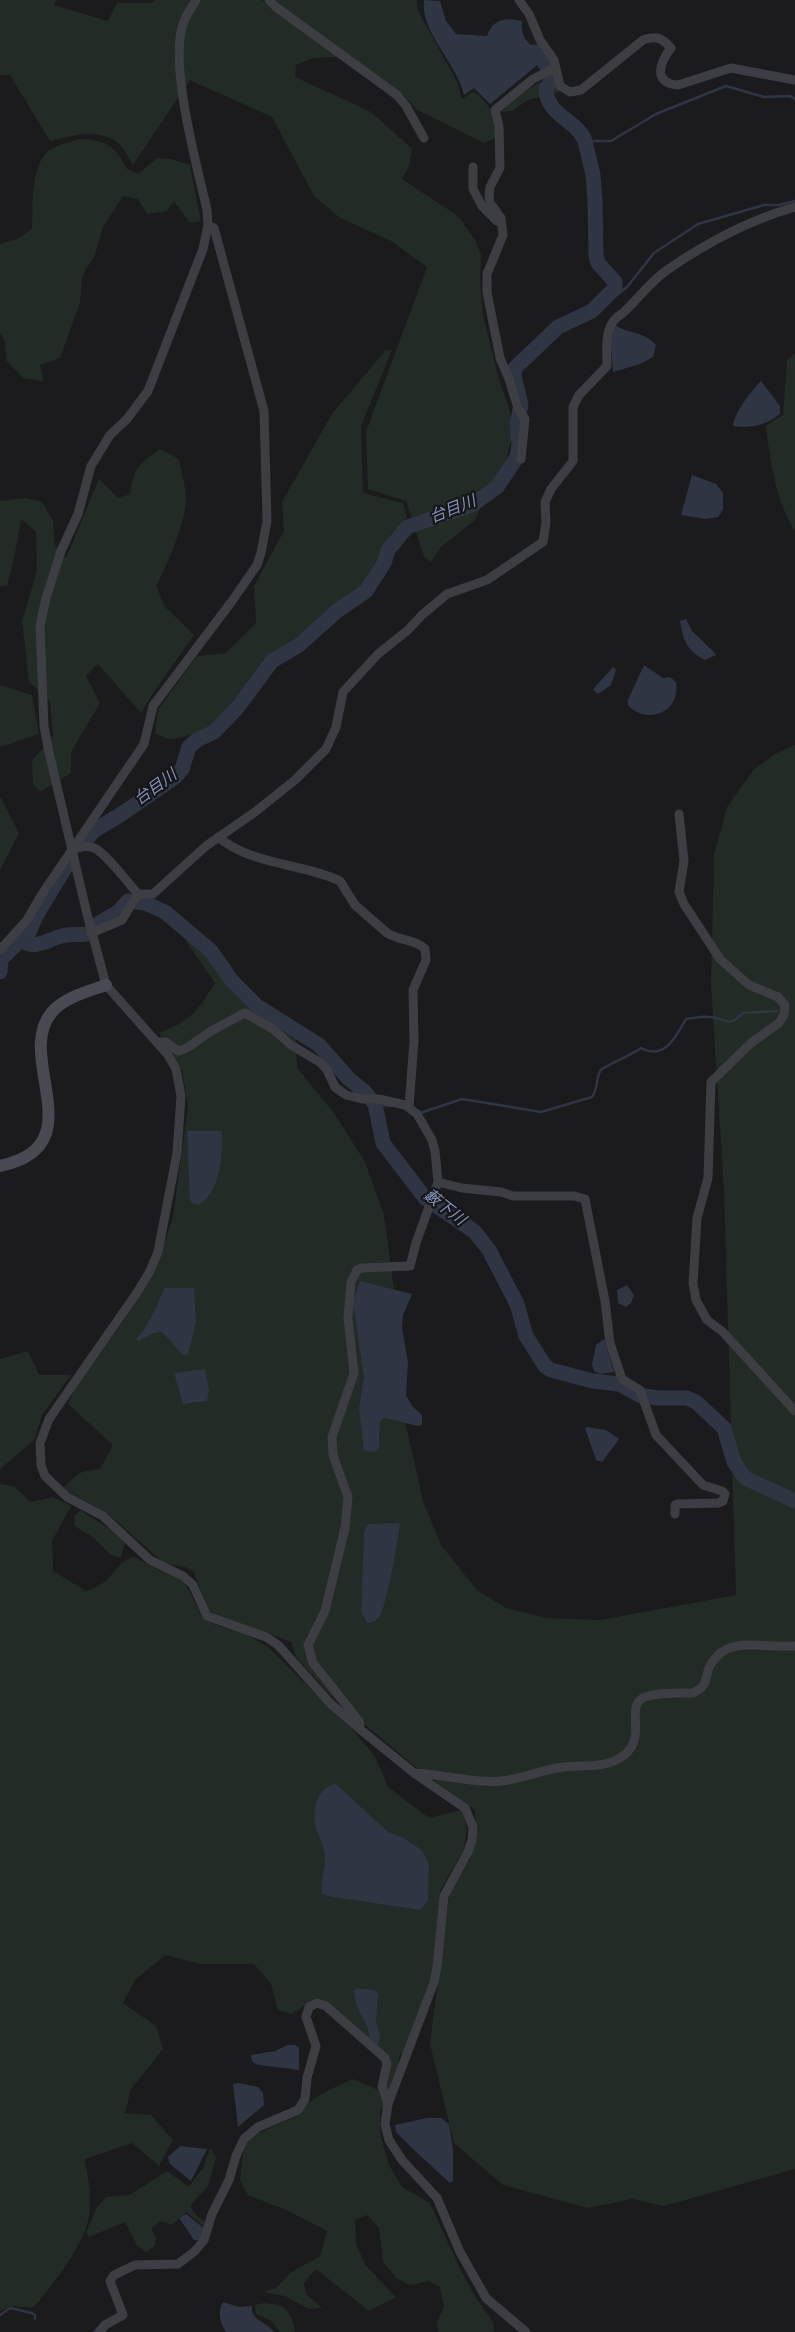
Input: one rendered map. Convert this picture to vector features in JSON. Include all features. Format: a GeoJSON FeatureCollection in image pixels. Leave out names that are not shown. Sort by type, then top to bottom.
{"type":"FeatureCollection","features":[{"type":"Feature","properties":{"kind":"street"},"geometry":{"type":"LineString","coordinates":[[196,0],[184,23],[181,36],[181,69],[186,115],[208,210],[208,225],[199,259],[148,391],[127,419],[110,435],[91,466],[78,514],[61,551],[42,612],[40,643],[44,726],[71,851],[92,933],[106,985],[158,1042],[176,1068],[181,1103],[177,1153],[158,1252],[150,1271],[49,1419],[40,1443],[41,1465],[45,1476],[67,1497],[103,1516],[150,1560],[184,1576],[193,1585],[207,1616],[266,1637],[278,1645],[330,1703],[414,1773],[465,1808],[473,1827],[468,1852],[444,1896],[434,1982],[388,2104],[385,2124],[389,2140],[402,2160],[437,2198],[460,2252],[486,2298],[526,2332]]}},
{"type":"Feature","properties":{"kind":"street"},"geometry":{"type":"LineString","coordinates":[[269,0],[396,95],[406,106],[424,138]]}},
{"type":"Feature","properties":{"kind":"street"},"geometry":{"type":"LineString","coordinates":[[519,0],[529,14],[540,40],[554,60],[560,86],[565,90],[576,92],[606,71],[643,40],[656,37],[664,40],[671,48],[663,58],[660,69],[663,78],[672,84],[678,85],[731,68],[795,80]]}},
{"type":"Feature","properties":{"kind":"street"},"geometry":{"type":"LineString","coordinates":[[521,459],[524,427],[509,379],[500,358],[488,302],[487,274],[503,235],[501,218],[490,203],[488,195],[500,168],[499,126],[495,110],[534,79],[555,68]]}},
{"type":"Feature","properties":{"kind":"street"},"geometry":{"type":"LineString","coordinates":[[473,167],[473,189],[482,206],[495,217],[498,224],[499,246]]}},
{"type":"Feature","properties":{"kind":"street"},"geometry":{"type":"LineString","coordinates":[[92,933],[122,920],[136,898],[153,894],[218,837],[255,812],[295,780],[326,749],[336,727],[343,692],[378,654],[408,630],[422,615],[447,594],[462,587],[486,580],[543,542],[546,522],[545,502],[550,489],[573,461],[573,407],[579,395],[607,366],[608,328],[616,317],[623,313],[645,289],[667,271],[718,238],[761,218],[795,207]]}},
{"type":"Feature","properties":{"kind":"street"},"geometry":{"type":"LineString","coordinates":[[0,950],[26,920],[144,744],[153,706],[232,601],[257,565],[261,553],[267,520],[264,411],[214,228],[208,225]]}},
{"type":"Feature","properties":{"kind":"street"},"geometry":{"type":"LineString","coordinates":[[679,814],[684,861],[679,892],[684,904],[720,959],[749,985],[778,997],[785,1005],[784,1015],[779,1023],[751,1043],[711,1082],[708,1178],[697,1218],[694,1291],[698,1307],[707,1320],[723,1332],[795,1411]]}},
{"type":"Feature","properties":{"kind":"street"},"geometry":{"type":"LineString","coordinates":[[218,837],[225,843],[267,861],[340,881],[355,905],[393,937],[421,945],[425,948],[426,960],[413,990],[414,1041],[409,1107]]}},
{"type":"Feature","properties":{"kind":"street"},"geometry":{"type":"LineString","coordinates":[[71,851],[78,847],[94,848],[102,854],[136,898]]}},
{"type":"Feature","properties":{"kind":"street"},"geometry":{"type":"LineString","coordinates":[[0,1166],[22,1160],[32,1153],[46,1133],[48,1093],[41,1051],[42,1036],[46,1022],[52,1012],[72,999],[106,985]]}},
{"type":"Feature","properties":{"kind":"street"},"geometry":{"type":"LineString","coordinates":[[158,1042],[166,1042],[178,1051],[187,1048],[211,1031],[246,1013],[273,1029],[291,1045],[321,1062],[335,1087],[346,1095],[409,1107],[416,1114],[432,1140],[438,1182],[410,1266],[362,1268],[353,1275],[349,1290],[348,1318],[354,1373],[334,1428],[332,1444],[333,1455],[348,1496],[345,1528],[326,1611],[308,1645],[313,1663],[344,1705],[359,1721],[361,1730]]}},
{"type":"Feature","properties":{"kind":"street"},"geometry":{"type":"LineString","coordinates":[[438,1182],[462,1188],[501,1192],[513,1196],[574,1196],[584,1199],[605,1301],[610,1343],[622,1379],[640,1390],[656,1435],[703,1485],[722,1490],[725,1494],[722,1501],[718,1503],[677,1504],[675,1505],[675,1514]]}},
{"type":"Feature","properties":{"kind":"street"},"geometry":{"type":"LineString","coordinates":[[414,1773],[501,1781],[553,1768],[601,1765],[612,1762],[621,1758],[633,1745],[637,1737],[635,1705],[645,1696],[694,1692],[700,1689],[706,1684],[712,1662],[723,1652],[737,1645],[795,1646]]}},
{"type":"Feature","properties":{"kind":"street"},"geometry":{"type":"LineString","coordinates":[[100,2332],[105,2325],[123,2315],[110,2282],[114,2275],[135,2265],[178,2264],[195,2251],[206,2236],[212,2214],[229,2180],[236,2156],[244,2139],[258,2127],[292,2114],[302,2106],[305,2099],[307,2078],[316,2052],[316,2041],[306,2017],[309,2007],[317,2003],[326,2006],[385,2058],[387,2064],[382,2086],[388,2104]]}},
{"type":"Feature","properties":{"kind":"shaded area"},"geometry":{"type":"Polygon","coordinates":[[[0,0],[56,0],[54,5],[108,21],[117,3],[151,3],[155,0],[262,0],[272,8],[283,7],[276,0],[417,0],[418,11],[457,82],[462,99],[473,92],[484,100],[488,106],[495,124],[495,138],[484,143],[416,109],[404,96],[351,56],[313,58],[296,65],[295,77],[371,112],[412,149],[409,166],[402,179],[458,216],[475,240],[481,255],[480,281],[483,316],[500,383],[510,411],[512,438],[506,459],[474,521],[441,547],[431,562],[424,556],[406,501],[368,489],[366,432],[427,267],[391,241],[340,218],[314,196],[272,117],[190,80],[133,165],[118,143],[102,135],[84,134],[50,141],[10,75],[0,75],[0,0]]]}},
{"type":"Feature","properties":{"kind":"shaded area"},"geometry":{"type":"Polygon","coordinates":[[[554,74],[560,91],[546,99],[544,96],[528,100],[512,111],[501,112],[518,95],[554,74]]]}},
{"type":"Feature","properties":{"kind":"shaded area"},"geometry":{"type":"Polygon","coordinates":[[[80,139],[109,145],[118,154],[127,169],[138,174],[157,158],[171,159],[190,165],[201,221],[190,223],[174,201],[167,211],[147,214],[138,199],[123,196],[103,227],[95,255],[82,276],[80,303],[60,358],[40,365],[43,381],[23,378],[6,360],[5,341],[0,333],[0,244],[17,239],[32,229],[34,184],[40,162],[46,153],[53,148],[80,139]]]}},
{"type":"Feature","properties":{"kind":"shaded area"},"geometry":{"type":"Polygon","coordinates":[[[392,350],[361,426],[363,493],[403,503],[407,517],[390,535],[364,583],[299,636],[264,659],[222,715],[203,731],[179,738],[167,739],[155,733],[158,710],[197,656],[226,653],[256,623],[254,586],[284,531],[282,502],[332,414],[385,351],[392,350]]]}},
{"type":"Feature","properties":{"kind":"shaded area"},"geometry":{"type":"Polygon","coordinates":[[[795,353],[795,531],[788,519],[779,494],[772,467],[766,426],[783,415],[787,360],[795,353]]]}},
{"type":"Feature","properties":{"kind":"shaded area"},"geometry":{"type":"Polygon","coordinates":[[[160,449],[179,459],[186,503],[177,539],[156,586],[165,607],[194,635],[141,713],[98,664],[86,676],[100,703],[71,752],[71,773],[40,792],[33,784],[32,761],[53,736],[50,701],[29,682],[22,621],[37,571],[36,532],[21,519],[7,586],[0,586],[0,501],[25,498],[42,502],[53,521],[55,546],[66,558],[99,479],[118,498],[130,494],[133,478],[138,467],[160,449]]]}},
{"type":"Feature","properties":{"kind":"shaded area"},"geometry":{"type":"Polygon","coordinates":[[[0,685],[32,695],[39,734],[0,747],[0,685]]]}},
{"type":"Feature","properties":{"kind":"shaded area"},"geometry":{"type":"Polygon","coordinates":[[[795,745],[795,2169],[664,2206],[632,2199],[588,2208],[503,2185],[454,2143],[430,2044],[449,1895],[471,1857],[476,1840],[475,1810],[417,1768],[333,1698],[296,1657],[291,1642],[209,1611],[194,1572],[185,1567],[164,1563],[107,1513],[63,1489],[79,1474],[88,1470],[100,1469],[113,1445],[68,1404],[74,1390],[124,1320],[155,1270],[173,1217],[188,1107],[182,1070],[159,1033],[179,1024],[193,1014],[215,983],[186,941],[188,936],[206,952],[239,996],[296,1036],[297,1068],[334,1113],[365,1162],[384,1215],[400,1335],[400,1398],[423,1501],[441,1545],[477,1590],[506,1608],[547,1618],[600,1620],[736,1595],[724,1191],[711,984],[714,855],[727,807],[754,769],[777,753],[795,745]]]}},
{"type":"Feature","properties":{"kind":"shaded area"},"geometry":{"type":"Polygon","coordinates":[[[0,796],[19,833],[0,870],[0,796]]]}},
{"type":"Feature","properties":{"kind":"shaded area"},"geometry":{"type":"Polygon","coordinates":[[[28,1351],[39,1375],[71,1375],[42,1415],[34,1440],[0,1469],[0,1359],[28,1351]]]}},
{"type":"Feature","properties":{"kind":"shaded area"},"geometry":{"type":"Polygon","coordinates":[[[0,1484],[14,1486],[30,1502],[53,1497],[71,1506],[52,1541],[53,1571],[86,1591],[102,1584],[121,1564],[134,1557],[161,1571],[180,1578],[187,1587],[202,1616],[213,1624],[248,1635],[268,1647],[350,1727],[375,1756],[388,1787],[429,1818],[461,1810],[467,1827],[464,1849],[440,1891],[432,1974],[403,2054],[400,2054],[398,2067],[388,2094],[385,2089],[386,2053],[312,2001],[292,2014],[278,2010],[271,1984],[254,1964],[200,1964],[165,1955],[135,1980],[123,2003],[156,2026],[163,2049],[131,2089],[125,2113],[151,2115],[173,2140],[159,2166],[132,2143],[85,2159],[90,2190],[90,2209],[88,2222],[77,2248],[69,2262],[33,2308],[14,2306],[0,2311],[0,1484]]]}},
{"type":"Feature","properties":{"kind":"shaded area"},"geometry":{"type":"Polygon","coordinates":[[[80,1510],[113,1531],[125,1542],[121,1557],[112,1555],[93,1537],[74,1526],[75,1516],[80,1510]]]}},
{"type":"Feature","properties":{"kind":"shaded area"},"geometry":{"type":"Polygon","coordinates":[[[353,2079],[378,2090],[384,2105],[380,2111],[380,2134],[389,2165],[402,2187],[430,2203],[461,2271],[493,2322],[494,2332],[438,2332],[437,2322],[444,2307],[440,2287],[429,2281],[410,2285],[396,2278],[383,2261],[379,2228],[367,2215],[355,2220],[356,2244],[366,2266],[396,2297],[369,2311],[316,2269],[304,2283],[306,2294],[322,2308],[309,2309],[285,2296],[265,2291],[276,2288],[290,2273],[320,2256],[327,2231],[286,2210],[248,2195],[240,2180],[242,2158],[247,2143],[254,2135],[299,2115],[310,2101],[353,2079]]]}},
{"type":"Feature","properties":{"kind":"shaded area"},"geometry":{"type":"Polygon","coordinates":[[[210,2148],[216,2157],[208,2186],[190,2206],[197,2216],[207,2223],[205,2227],[186,2212],[172,2225],[160,2221],[151,2229],[156,2238],[155,2246],[146,2252],[137,2245],[125,2222],[89,2237],[86,2232],[97,2208],[106,2197],[130,2195],[167,2171],[189,2187],[203,2168],[210,2148]]]}},
{"type":"Feature","properties":{"kind":"shaded area"},"geometry":{"type":"Polygon","coordinates":[[[264,2303],[278,2305],[286,2310],[292,2318],[295,2332],[280,2332],[270,2320],[256,2314],[255,2305],[264,2303]]]}},
{"type":"Feature","properties":{"kind":"water"},"geometry":{"type":"Polygon","coordinates":[[[424,0],[440,1],[446,21],[456,34],[487,36],[493,26],[500,21],[510,19],[522,21],[522,32],[526,40],[531,45],[540,44],[547,57],[490,104],[474,88],[464,95],[454,71],[433,36],[424,12],[424,0]]]}},
{"type":"Feature","properties":{"kind":"water"},"geometry":{"type":"Polygon","coordinates":[[[614,324],[651,340],[656,345],[653,357],[640,364],[613,372],[610,333],[614,324]]]}},
{"type":"Feature","properties":{"kind":"water"},"geometry":{"type":"Polygon","coordinates":[[[761,381],[780,406],[780,414],[758,425],[746,427],[733,426],[740,408],[761,381]]]}},
{"type":"Feature","properties":{"kind":"water"},"geometry":{"type":"Polygon","coordinates":[[[692,475],[716,484],[723,493],[723,510],[718,517],[705,519],[681,515],[692,475]]]}},
{"type":"Feature","properties":{"kind":"water"},"geometry":{"type":"Polygon","coordinates":[[[686,619],[692,631],[716,655],[705,660],[690,649],[684,639],[680,621],[686,619]]]}},
{"type":"Feature","properties":{"kind":"water"},"geometry":{"type":"Polygon","coordinates":[[[644,665],[663,678],[670,677],[676,682],[676,693],[673,702],[667,709],[652,715],[635,711],[628,705],[628,700],[644,665]]]}},
{"type":"Feature","properties":{"kind":"water"},"geometry":{"type":"Polygon","coordinates":[[[613,667],[616,670],[611,685],[598,694],[593,690],[613,667]]]}},
{"type":"Feature","properties":{"kind":"water"},"geometry":{"type":"Polygon","coordinates":[[[187,1131],[222,1131],[221,1161],[216,1181],[212,1190],[199,1205],[192,1203],[190,1200],[187,1131]]]}},
{"type":"Feature","properties":{"kind":"water"},"geometry":{"type":"Polygon","coordinates":[[[360,1281],[412,1294],[403,1315],[402,1327],[408,1363],[406,1395],[412,1406],[422,1415],[422,1425],[418,1426],[385,1418],[380,1421],[379,1447],[376,1452],[364,1451],[359,1408],[364,1377],[353,1303],[360,1281]]]}},
{"type":"Feature","properties":{"kind":"water"},"geometry":{"type":"Polygon","coordinates":[[[627,1285],[634,1295],[631,1303],[626,1307],[618,1303],[617,1290],[627,1285]]]}},
{"type":"Feature","properties":{"kind":"water"},"geometry":{"type":"Polygon","coordinates":[[[164,1288],[194,1288],[196,1321],[188,1355],[182,1354],[162,1332],[154,1333],[138,1341],[136,1339],[156,1308],[164,1288]]]}},
{"type":"Feature","properties":{"kind":"water"},"geometry":{"type":"Polygon","coordinates":[[[604,1339],[614,1372],[600,1374],[594,1371],[592,1364],[596,1345],[604,1339]]]}},
{"type":"Feature","properties":{"kind":"water"},"geometry":{"type":"Polygon","coordinates":[[[205,1369],[209,1390],[207,1401],[183,1404],[174,1373],[205,1369]]]}},
{"type":"Feature","properties":{"kind":"water"},"geometry":{"type":"Polygon","coordinates":[[[585,1428],[606,1430],[619,1439],[602,1462],[596,1460],[585,1428]]]}},
{"type":"Feature","properties":{"kind":"water"},"geometry":{"type":"Polygon","coordinates":[[[400,1523],[383,1610],[376,1620],[367,1623],[361,1612],[364,1532],[368,1524],[400,1523]]]}},
{"type":"Feature","properties":{"kind":"water"},"geometry":{"type":"Polygon","coordinates":[[[336,1784],[388,1832],[402,1837],[422,1850],[429,1864],[428,1901],[420,1910],[322,1894],[325,1855],[315,1825],[314,1812],[321,1794],[325,1789],[336,1784]]]}},
{"type":"Feature","properties":{"kind":"water"},"geometry":{"type":"Polygon","coordinates":[[[357,1988],[374,1990],[378,1994],[376,2022],[380,2036],[378,2045],[370,2039],[367,2027],[356,2004],[354,1991],[357,1988]]]}},
{"type":"Feature","properties":{"kind":"water"},"geometry":{"type":"Polygon","coordinates":[[[288,2045],[295,2045],[299,2048],[299,2070],[259,2065],[254,2063],[252,2059],[251,2055],[275,2051],[288,2045]]]}},
{"type":"Feature","properties":{"kind":"water"},"geometry":{"type":"Polygon","coordinates":[[[238,2083],[258,2087],[263,2093],[264,2105],[238,2127],[233,2084],[238,2083]]]}},
{"type":"Feature","properties":{"kind":"water"},"geometry":{"type":"Polygon","coordinates":[[[427,2118],[441,2118],[449,2124],[453,2150],[453,2181],[450,2183],[396,2132],[395,2125],[427,2118]]]}},
{"type":"Feature","properties":{"kind":"water"},"geometry":{"type":"Polygon","coordinates":[[[180,2146],[207,2149],[191,2181],[170,2164],[168,2157],[180,2146]]]}},
{"type":"Feature","properties":{"kind":"water"},"geometry":{"type":"Polygon","coordinates":[[[186,2214],[205,2229],[200,2240],[194,2240],[179,2218],[186,2214]]]}},
{"type":"Feature","properties":{"kind":"water"},"geometry":{"type":"Polygon","coordinates":[[[223,2302],[239,2307],[252,2306],[252,2311],[256,2318],[274,2332],[226,2332],[220,2317],[223,2302]]]}},
{"type":"Feature","properties":{"kind":"waterway"},"geometry":{"type":"LineString","coordinates":[[542,59],[546,65]]}},
{"type":"Feature","properties":{"kind":"waterway","name":"台目川"},"geometry":{"type":"LineString","coordinates":[[84,842],[95,830],[175,777],[182,769],[189,747],[197,740],[214,732],[237,708],[272,661],[299,645],[337,611],[366,591],[384,563],[388,550],[407,527],[472,505],[497,487],[517,457],[519,444],[517,424],[521,405],[514,375],[515,368],[558,327],[592,311],[615,288],[615,282],[598,263],[596,256],[593,175],[585,141],[576,128],[556,111],[547,98],[546,89],[552,80],[552,75]]}},
{"type":"Feature","properties":{"kind":"waterway"},"geometry":{"type":"LineString","coordinates":[[585,141],[611,141],[656,114],[726,86],[764,97],[790,96],[795,99]]}},
{"type":"Feature","properties":{"kind":"waterway"},"geometry":{"type":"LineString","coordinates":[[607,295],[617,295],[627,287],[654,253],[698,224],[764,205],[779,205],[795,201]]}},
{"type":"Feature","properties":{"kind":"waterway","name":"台目川"},"geometry":{"type":"LineString","coordinates":[[0,972],[1,959],[29,932],[37,914],[68,863]]}},
{"type":"Feature","properties":{"kind":"waterway","name":"藪下川"},"geometry":{"type":"LineString","coordinates":[[96,925],[118,912],[128,901],[145,903],[165,912],[211,951],[232,981],[257,1006],[319,1045],[349,1079],[364,1091],[375,1104],[383,1143],[425,1198],[475,1232],[489,1250],[517,1304],[526,1336],[545,1366],[551,1370],[593,1381],[619,1384],[639,1395],[657,1398],[687,1398],[696,1402],[724,1428],[734,1462],[745,1478],[795,1501]]}},
{"type":"Feature","properties":{"kind":"waterway","name":"藪下川"},"geometry":{"type":"LineString","coordinates":[[22,940],[27,943],[37,944],[65,935],[87,934]]}},
{"type":"Feature","properties":{"kind":"waterway"},"geometry":{"type":"LineString","coordinates":[[420,1113],[462,1099],[541,1112],[592,1097],[602,1069],[641,1048],[649,1051],[663,1049],[674,1039],[686,1019],[707,1017],[730,1022],[743,1013],[777,1011]]}},
{"type":"Feature","properties":{"kind":"waterway"},"geometry":{"type":"LineString","coordinates":[[375,1104],[391,1106]]}},
{"type":"Feature","properties":{"kind":"waterway"},"geometry":{"type":"LineString","coordinates":[[0,2315],[10,2308],[32,2313],[35,2315],[35,2319]]}},
{"type":"Feature","properties":{"kind":"waterway"},"geometry":{"type":"LineString","coordinates":[[94,2332],[103,2322]]}}]}
